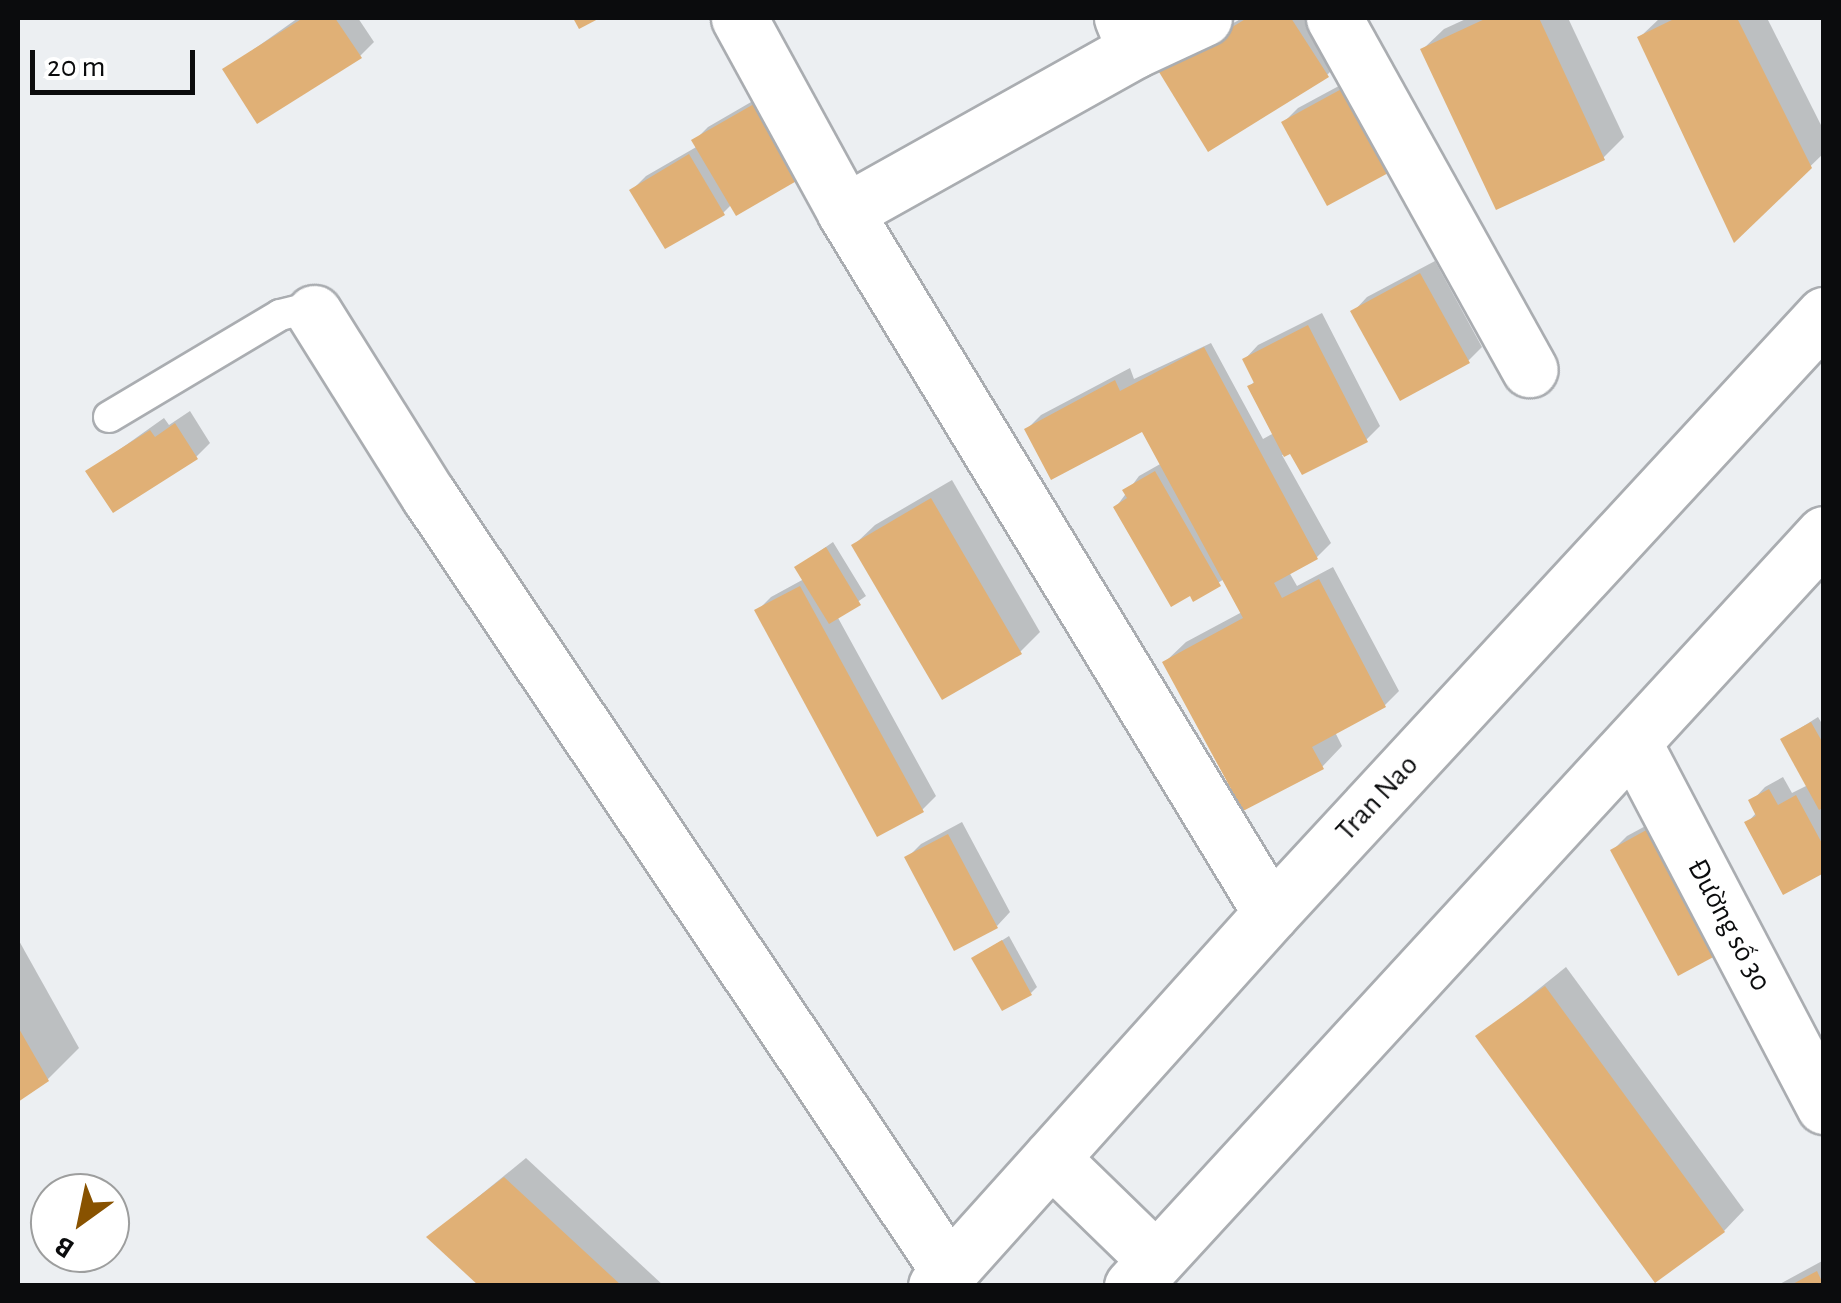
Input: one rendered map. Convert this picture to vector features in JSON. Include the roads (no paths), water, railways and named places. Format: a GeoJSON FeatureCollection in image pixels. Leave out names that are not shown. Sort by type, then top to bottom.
{"type":"FeatureCollection","features":[{"type":"Feature","properties":{"kind":"street"},"geometry":{"type":"LineString","coordinates":[[739,18],[845,212],[1271,913]]}},
{"type":"Feature","properties":{"kind":"street"},"geometry":{"type":"LineString","coordinates":[[845,212],[1128,34],[1204,18]]}},
{"type":"Feature","properties":{"kind":"street"},"geometry":{"type":"LineString","coordinates":[[1334,18],[1528,368]]}},
{"type":"Feature","properties":{"kind":"street"},"geometry":{"type":"LineString","coordinates":[[314,313],[429,496],[942,1278]]}},
{"type":"Feature","properties":{"kind":"street","name":"Tran Nao"},"geometry":{"type":"LineString","coordinates":[[942,1278],[1271,913],[1824,315]]}},
{"type":"Feature","properties":{"kind":"street"},"geometry":{"type":"LineString","coordinates":[[1052,1158],[1154,1277],[1824,534]]}},
{"type":"Feature","properties":{"kind":"street","name":"Đường số 30"},"geometry":{"type":"LineString","coordinates":[[1634,744],[1824,1106]]}},
{"type":"Feature","properties":{"kind":"lane"},"geometry":{"type":"LineString","coordinates":[[109,417],[280,315],[304,309],[314,313]]}}]}
